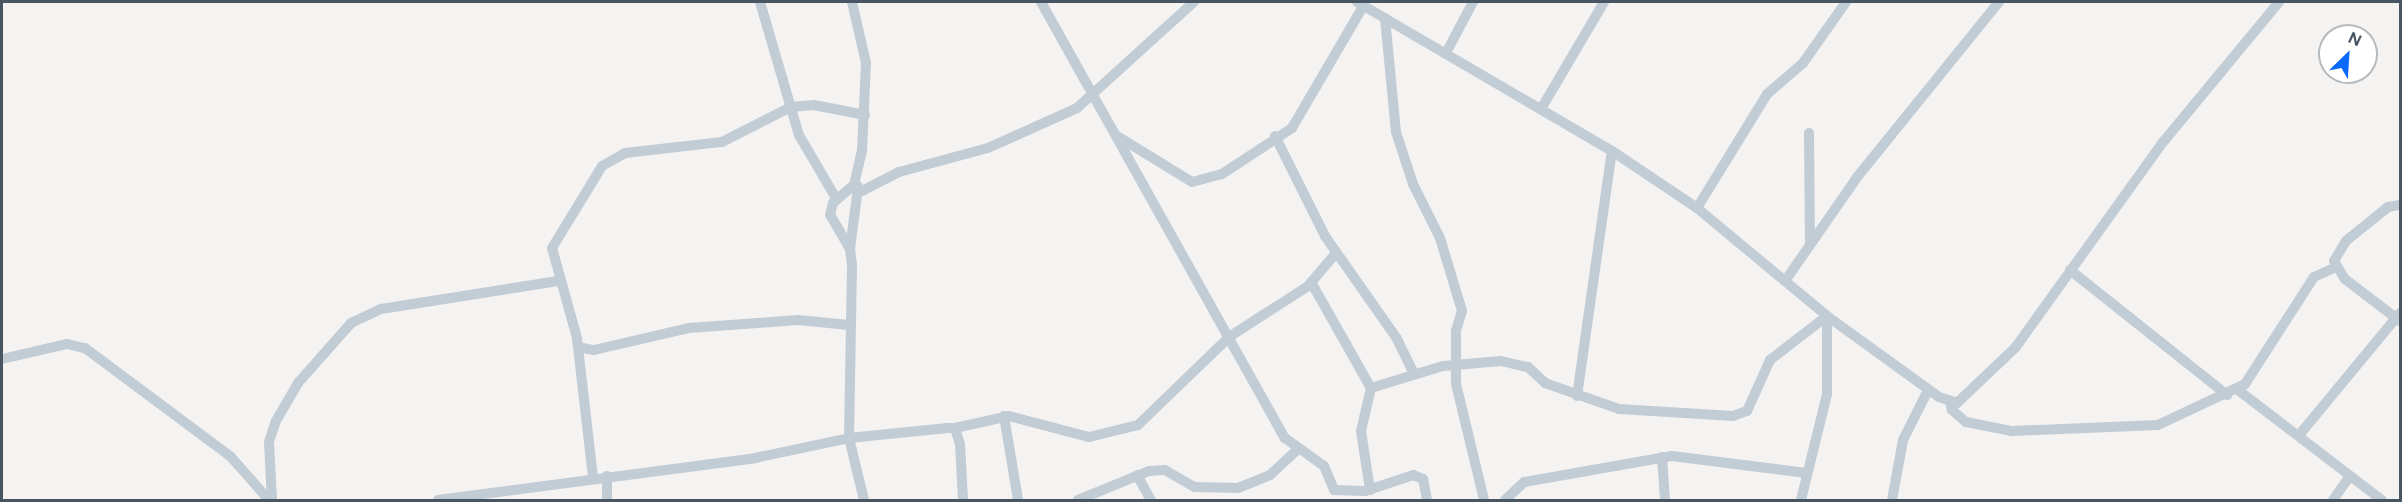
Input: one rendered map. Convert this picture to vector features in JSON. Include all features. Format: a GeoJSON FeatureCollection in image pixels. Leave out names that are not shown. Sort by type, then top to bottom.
{"type":"FeatureCollection","features":[{"type":"Feature","properties":{"kind":"street"},"geometry":{"type":"LineString","coordinates":[[760,2],[789,108],[803,144],[837,200]]}},
{"type":"Feature","properties":{"kind":"street"},"geometry":{"type":"LineString","coordinates":[[852,2],[866,63],[865,115],[850,249],[849,438],[864,501]]}},
{"type":"Feature","properties":{"kind":"street"},"geometry":{"type":"LineString","coordinates":[[1041,2],[1113,134],[1286,438],[1324,466],[1334,490],[1370,490],[1413,475],[1423,479],[1427,501]]}},
{"type":"Feature","properties":{"kind":"street"},"geometry":{"type":"LineString","coordinates":[[858,193],[899,172],[988,148],[1092,96],[1194,2]]}},
{"type":"Feature","properties":{"kind":"street"},"geometry":{"type":"LineString","coordinates":[[1446,53],[1473,2]]}},
{"type":"Feature","properties":{"kind":"street"},"geometry":{"type":"LineString","coordinates":[[1541,109],[1604,2]]}},
{"type":"Feature","properties":{"kind":"street"},"geometry":{"type":"LineString","coordinates":[[1697,208],[1767,94],[1803,63],[1846,2]]}},
{"type":"Feature","properties":{"kind":"street"},"geometry":{"type":"LineString","coordinates":[[1785,281],[1810,244],[1999,2]]}},
{"type":"Feature","properties":{"kind":"street"},"geometry":{"type":"LineString","coordinates":[[1950,402],[1970,395],[1993,373],[2164,141],[2277,2]]}},
{"type":"Feature","properties":{"kind":"street"},"geometry":{"type":"LineString","coordinates":[[1113,134],[1192,182],[1222,174],[1301,117],[1325,64],[1361,4],[1612,151],[1697,208],[1827,316],[1928,390],[1950,402],[1952,410],[1966,422],[2055,432],[2158,425],[2238,390],[2314,277],[2334,268],[2342,245],[2388,207],[2400,205]]}},
{"type":"Feature","properties":{"kind":"street"},"geometry":{"type":"LineString","coordinates":[[1385,18],[1396,132],[1413,184],[1440,238],[1462,311],[1456,368],[1484,501]]}},
{"type":"Feature","properties":{"kind":"street"},"geometry":{"type":"LineString","coordinates":[[593,477],[578,347],[558,281],[552,248],[602,166],[625,153],[722,142],[789,108],[814,105],[865,115]]}},
{"type":"Feature","properties":{"kind":"street"},"geometry":{"type":"LineString","coordinates":[[1809,134],[1810,244]]}},
{"type":"Feature","properties":{"kind":"street"},"geometry":{"type":"LineString","coordinates":[[1275,136],[1336,253],[1397,339],[1413,374]]}},
{"type":"Feature","properties":{"kind":"street"},"geometry":{"type":"LineString","coordinates":[[1577,396],[1612,151]]}},
{"type":"Feature","properties":{"kind":"street"},"geometry":{"type":"LineString","coordinates":[[850,249],[831,221],[837,200],[859,175]]}},
{"type":"Feature","properties":{"kind":"street"},"geometry":{"type":"LineString","coordinates":[[438,501],[593,477],[755,458],[849,438],[955,428],[1004,416],[1089,437],[1138,425],[1229,337],[1311,282],[1336,253]]}},
{"type":"Feature","properties":{"kind":"street"},"geometry":{"type":"LineString","coordinates":[[2300,434],[2399,317],[2334,268]]}},
{"type":"Feature","properties":{"kind":"street"},"geometry":{"type":"LineString","coordinates":[[2070,270],[2226,395]]}},
{"type":"Feature","properties":{"kind":"street"},"geometry":{"type":"LineString","coordinates":[[270,501],[269,442],[276,421],[298,383],[351,323],[391,307],[558,281]]}},
{"type":"Feature","properties":{"kind":"street"},"geometry":{"type":"LineString","coordinates":[[1311,282],[1371,388],[1361,431],[1370,490]]}},
{"type":"Feature","properties":{"kind":"street"},"geometry":{"type":"LineString","coordinates":[[1371,388],[1413,374],[1494,361],[1519,363],[1545,383],[1577,396],[1663,416],[1742,414],[1770,360],[1827,316]]}},
{"type":"Feature","properties":{"kind":"street"},"geometry":{"type":"LineString","coordinates":[[1801,501],[1827,394],[1827,316]]}},
{"type":"Feature","properties":{"kind":"street"},"geometry":{"type":"LineString","coordinates":[[578,347],[594,350],[689,328],[798,320],[849,325]]}},
{"type":"Feature","properties":{"kind":"street"},"geometry":{"type":"LineString","coordinates":[[2,359],[68,344],[85,348],[231,457],[270,501]]}},
{"type":"Feature","properties":{"kind":"street"},"geometry":{"type":"LineString","coordinates":[[1892,501],[1903,440],[1928,390]]}},
{"type":"Feature","properties":{"kind":"street"},"geometry":{"type":"LineString","coordinates":[[2238,390],[2300,434],[2382,501]]}},
{"type":"Feature","properties":{"kind":"street"},"geometry":{"type":"LineString","coordinates":[[1004,416],[1018,501]]}},
{"type":"Feature","properties":{"kind":"street"},"geometry":{"type":"LineString","coordinates":[[955,428],[963,501]]}},
{"type":"Feature","properties":{"kind":"street"},"geometry":{"type":"LineString","coordinates":[[1078,501],[1137,474],[1165,470],[1195,487],[1238,488],[1270,475],[1299,448]]}},
{"type":"Feature","properties":{"kind":"street"},"geometry":{"type":"LineString","coordinates":[[1505,501],[1524,482],[1662,457],[1733,461],[1806,473]]}},
{"type":"Feature","properties":{"kind":"street"},"geometry":{"type":"LineString","coordinates":[[1662,457],[1665,501]]}},
{"type":"Feature","properties":{"kind":"street"},"geometry":{"type":"LineString","coordinates":[[1137,474],[1150,501]]}},
{"type":"Feature","properties":{"kind":"street"},"geometry":{"type":"LineString","coordinates":[[607,476],[607,501]]}},
{"type":"Feature","properties":{"kind":"street"},"geometry":{"type":"LineString","coordinates":[[2333,501],[2350,476]]}},
{"type":"Feature","properties":{"kind":"street"},"geometry":{"type":"LineString","coordinates":[[507,501],[512,489]]}}]}
